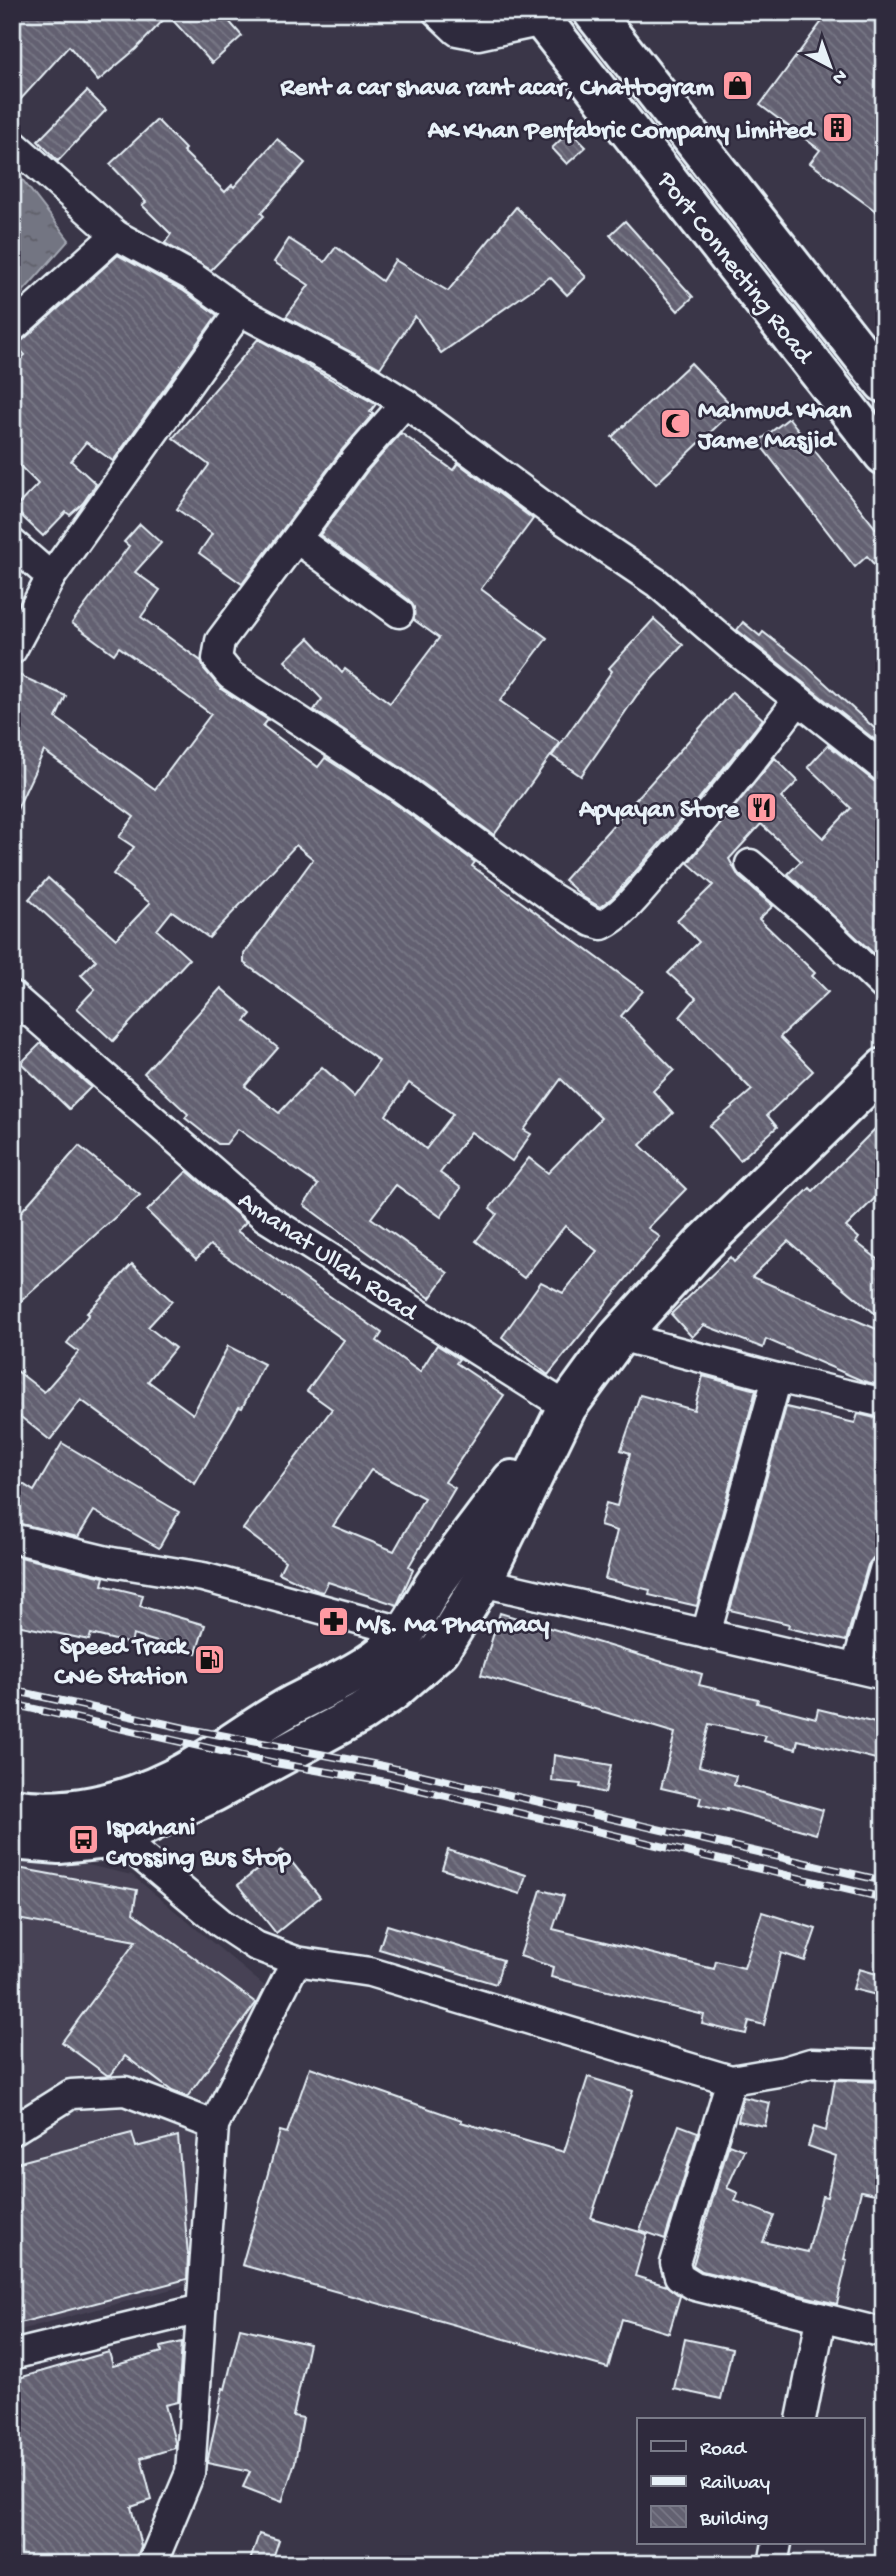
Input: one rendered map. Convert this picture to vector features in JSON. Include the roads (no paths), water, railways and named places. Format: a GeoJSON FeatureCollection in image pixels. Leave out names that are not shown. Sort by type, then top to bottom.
{"type":"FeatureCollection","features":[{"type":"Feature","properties":{"kind":"highway","name":"Port Connecting Road"},"geometry":{"type":"LineString","coordinates":[[593,12],[884,383]]}},
{"type":"Feature","properties":{"kind":"highway","name":"Port Connecting Road"},"geometry":{"type":"LineString","coordinates":[[539,16],[884,455]]}},
{"type":"Feature","properties":{"kind":"highway"},"geometry":{"type":"LineString","coordinates":[[12,1840],[59,1844],[117,1838],[214,1792],[361,1713],[392,1692],[440,1650],[482,1582],[567,1408],[620,1336],[700,1247],[884,1068]]}},
{"type":"Feature","properties":{"kind":"highway"},"geometry":{"type":"LineString","coordinates":[[12,1808],[60,1811],[86,1807],[119,1800],[172,1779],[292,1705],[330,1686],[382,1654],[405,1632],[435,1584],[512,1479],[548,1446]]}},
{"type":"Feature","properties":{"kind":"street"},"geometry":{"type":"LineString","coordinates":[[437,12],[457,31],[478,35],[539,16]]}},
{"type":"Feature","properties":{"kind":"street"},"geometry":{"type":"LineString","coordinates":[[12,143],[116,235],[191,276],[240,311],[357,373],[405,403],[556,515],[657,583],[884,768]]}},
{"type":"Feature","properties":{"kind":"street"},"geometry":{"type":"LineString","coordinates":[[12,328],[116,235]]}},
{"type":"Feature","properties":{"kind":"street"},"geometry":{"type":"LineString","coordinates":[[12,650],[51,577],[240,311]]}},
{"type":"Feature","properties":{"kind":"street"},"geometry":{"type":"LineString","coordinates":[[405,403],[355,460],[220,641],[217,659],[230,675],[396,784],[551,897],[601,925],[617,918],[728,790],[798,700]]}},
{"type":"Feature","properties":{"kind":"street"},"geometry":{"type":"LineString","coordinates":[[297,539],[399,613]]}},
{"type":"Feature","properties":{"kind":"street"},"geometry":{"type":"LineString","coordinates":[[12,542],[51,577]]}},
{"type":"Feature","properties":{"kind":"street"},"geometry":{"type":"LineString","coordinates":[[750,864],[814,919],[884,986]]}},
{"type":"Feature","properties":{"kind":"street","name":"Amanat Ullah Road"},"geometry":{"type":"LineString","coordinates":[[12,996],[265,1217],[567,1408]]}},
{"type":"Feature","properties":{"kind":"street"},"geometry":{"type":"LineString","coordinates":[[620,1336],[884,1403]]}},
{"type":"Feature","properties":{"kind":"street"},"geometry":{"type":"LineString","coordinates":[[706,1634],[777,1378]]}},
{"type":"Feature","properties":{"kind":"street"},"geometry":{"type":"LineString","coordinates":[[12,1538],[112,1562],[203,1577],[405,1632]]}},
{"type":"Feature","properties":{"kind":"street"},"geometry":{"type":"LineString","coordinates":[[856,1668],[884,1570]]}},
{"type":"Feature","properties":{"kind":"street"},"geometry":{"type":"LineString","coordinates":[[482,1582],[884,1675]]}},
{"type":"Feature","properties":{"kind":"street"},"geometry":{"type":"LineString","coordinates":[[86,1807],[117,1838],[221,1923],[256,1946],[296,1961],[370,1972],[731,2080],[784,2071],[811,2063],[884,2065]]}},
{"type":"Feature","properties":{"kind":"street"},"geometry":{"type":"LineString","coordinates":[[152,2564],[190,2473],[214,2125],[296,1961]]}},
{"type":"Feature","properties":{"kind":"street"},"geometry":{"type":"LineString","coordinates":[[731,2080],[675,2263],[679,2276],[695,2286],[884,2333]]}},
{"type":"Feature","properties":{"kind":"street"},"geometry":{"type":"LineString","coordinates":[[12,2131],[71,2094],[125,2091],[214,2125]]}},
{"type":"Feature","properties":{"kind":"street"},"geometry":{"type":"LineString","coordinates":[[12,2355],[201,2309]]}},
{"type":"Feature","properties":{"kind":"street"},"geometry":{"type":"LineString","coordinates":[[801,2418],[821,2319]]}},
{"type":"Feature","properties":{"kind":"street"},"geometry":{"type":"LineString","coordinates":[[773,2564],[777,2544]]}},
{"type":"Feature","properties":{"kind":"water"},"geometry":{"type":"Polygon","coordinates":[[[12,170],[69,240],[12,304],[12,170]]]}},
{"type":"Feature","properties":{"kind":"railway"},"geometry":{"type":"LineString","coordinates":[[12,1690],[189,1729],[383,1766],[884,1881]]}},
{"type":"Feature","properties":{"kind":"railway"},"geometry":{"type":"LineString","coordinates":[[12,1704],[275,1763],[386,1782],[884,1898]]}},
{"type":"Feature","properties":{"kind":"place","name":"Rent a car shava rant acar, Chattogram"},"geometry":{"type":"Point","coordinates":[737,85]}},
{"type":"Feature","properties":{"kind":"place","name":"AK Khan Penfabric Company Limited"},"geometry":{"type":"Point","coordinates":[837,128]}},
{"type":"Feature","properties":{"kind":"place","name":"Mahmud Khan Jame Masjid"},"geometry":{"type":"Point","coordinates":[675,423]}},
{"type":"Feature","properties":{"kind":"place","name":"Apyayan Store"},"geometry":{"type":"Point","coordinates":[762,807]}},
{"type":"Feature","properties":{"kind":"place","name":"M/s. Ma Pharmacy"},"geometry":{"type":"Point","coordinates":[333,1622]}},
{"type":"Feature","properties":{"kind":"place","name":"Speed Track CNG Station"},"geometry":{"type":"Point","coordinates":[210,1659]}},
{"type":"Feature","properties":{"kind":"place","name":"Ispahani Crossing Bus Stop"},"geometry":{"type":"Point","coordinates":[83,1840]}}]}
